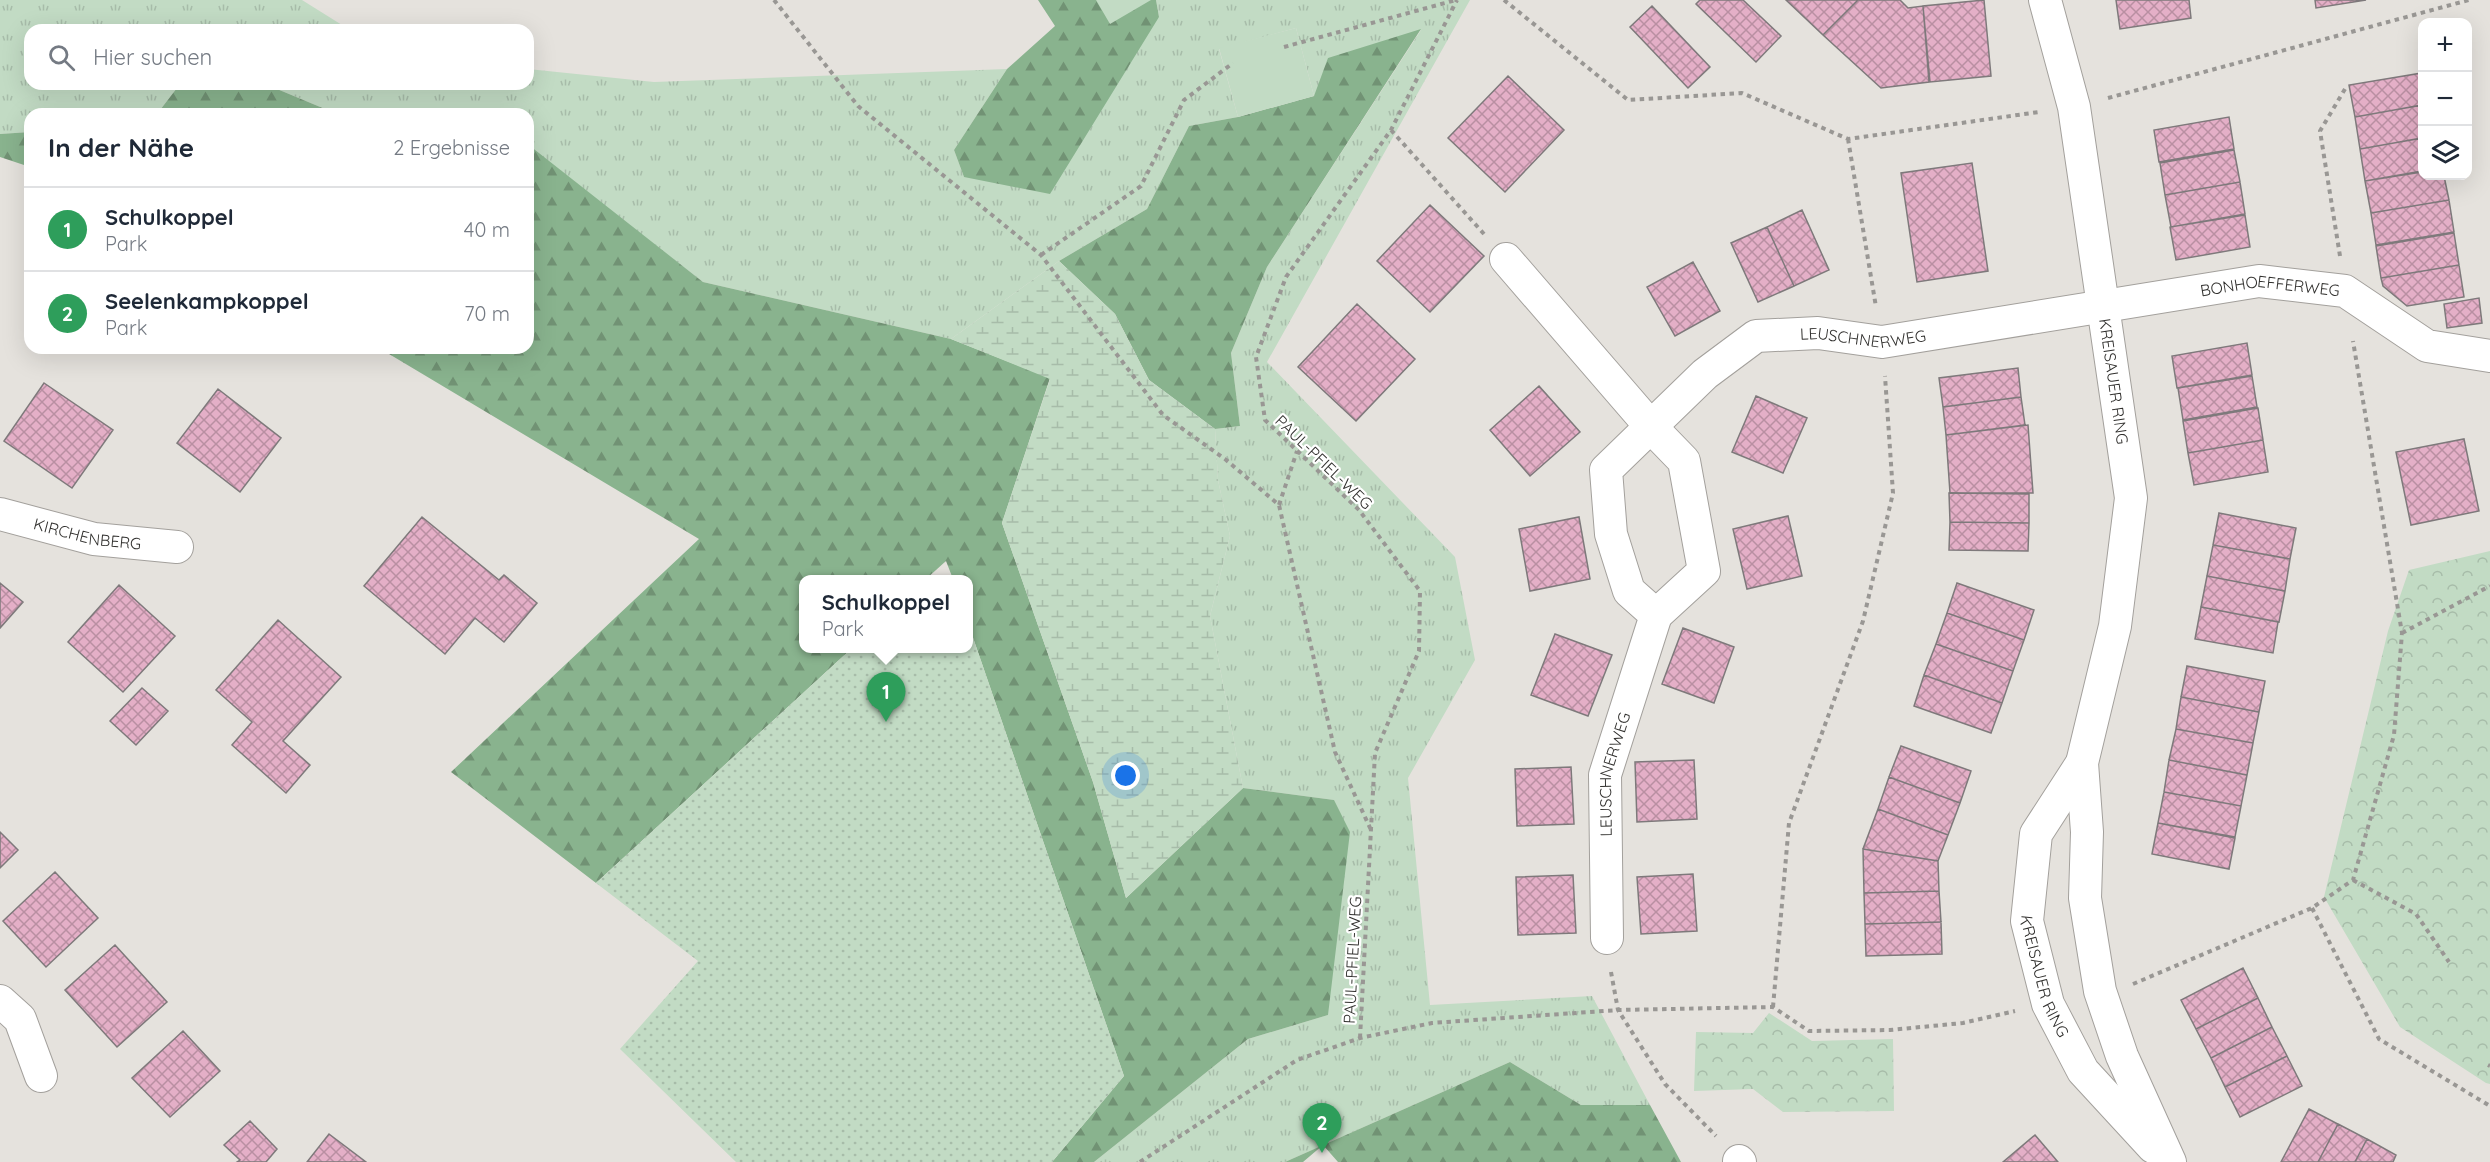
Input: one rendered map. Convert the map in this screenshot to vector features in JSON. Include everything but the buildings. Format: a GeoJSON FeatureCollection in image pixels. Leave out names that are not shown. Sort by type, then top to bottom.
{"type":"FeatureCollection","features":[{"type":"Feature","properties":{"kind":"street","name":"KREISAUER RING"},"geometry":{"type":"LineString","coordinates":[[2045,0],[2074,107],[2131,498],[2115,626],[2082,763],[2087,832],[2085,898],[2100,991],[2122,1056],[2169,1162]]}},
{"type":"Feature","properties":{"kind":"street","name":"LEUSCHNERWEG"},"geometry":{"type":"LineString","coordinates":[[1506,259],[1652,428],[1684,461],[1704,571],[1656,615],[1605,775],[1607,938]]}},
{"type":"Feature","properties":{"kind":"street","name":"BONHOEFFERWEG"},"geometry":{"type":"LineString","coordinates":[[2104,305],[2259,281],[2345,291],[2427,346],[2490,356]]}},
{"type":"Feature","properties":{"kind":"street","name":"LEUSCHNERWEG"},"geometry":{"type":"LineString","coordinates":[[1656,615],[1629,591],[1611,534],[1606,470],[1652,428],[1705,374],[1756,336],[1818,333],[1882,342],[2104,305]]}},
{"type":"Feature","properties":{"kind":"street","name":"KIRCHENBERG"},"geometry":{"type":"LineString","coordinates":[[0,514],[94,539],[177,547]]}},
{"type":"Feature","properties":{"kind":"street","name":"KREISAUER RING"},"geometry":{"type":"LineString","coordinates":[[2082,763],[2036,834],[2027,921],[2048,1004],[2083,1071],[2169,1162]]}},
{"type":"Feature","properties":{"kind":"street"},"geometry":{"type":"LineString","coordinates":[[0,1001],[20,1020],[41,1076]]}},
{"type":"Feature","properties":{"kind":"path"},"geometry":{"type":"LineString","coordinates":[[774,0],[858,106],[1041,255],[1163,415],[1225,459],[1279,505]]}},
{"type":"Feature","properties":{"kind":"path"},"geometry":{"type":"LineString","coordinates":[[1284,47],[1457,0]]}},
{"type":"Feature","properties":{"kind":"path","name":"PAUL-PFIEL-WEG"},"geometry":{"type":"LineString","coordinates":[[1140,1162],[1297,1060],[1360,1038],[1375,753],[1419,651],[1420,591],[1359,510],[1265,420],[1256,357],[1286,277],[1391,130],[1457,0]]}},
{"type":"Feature","properties":{"kind":"path"},"geometry":{"type":"LineString","coordinates":[[1504,0],[1628,100],[1742,93],[1848,139],[2074,107],[2469,0]]}},
{"type":"Feature","properties":{"kind":"path"},"geometry":{"type":"LineString","coordinates":[[1041,255],[1141,186],[1184,100],[1233,63]]}},
{"type":"Feature","properties":{"kind":"path"},"geometry":{"type":"LineString","coordinates":[[2100,991],[2134,984],[2312,908],[2353,880],[2394,735],[2402,633],[2320,131],[2345,89]]}},
{"type":"Feature","properties":{"kind":"path"},"geometry":{"type":"LineString","coordinates":[[1391,130],[1506,259]]}},
{"type":"Feature","properties":{"kind":"path"},"geometry":{"type":"LineString","coordinates":[[1773,1007],[1789,823],[1863,621],[1893,493],[1882,342],[1848,139]]}},
{"type":"Feature","properties":{"kind":"path"},"geometry":{"type":"LineString","coordinates":[[1297,451],[1279,505],[1335,752],[1371,830]]}},
{"type":"Feature","properties":{"kind":"path"},"geometry":{"type":"LineString","coordinates":[[2402,633],[2490,586]]}},
{"type":"Feature","properties":{"kind":"path"},"geometry":{"type":"LineString","coordinates":[[2353,880],[2416,914],[2449,962]]}},
{"type":"Feature","properties":{"kind":"path"},"geometry":{"type":"LineString","coordinates":[[2312,908],[2379,1039],[2490,1106]]}},
{"type":"Feature","properties":{"kind":"path"},"geometry":{"type":"LineString","coordinates":[[1607,938],[1618,1010],[1665,1084],[1740,1162]]}},
{"type":"Feature","properties":{"kind":"path"},"geometry":{"type":"LineString","coordinates":[[1360,1038],[1432,1023],[1618,1010],[1773,1007],[1809,1031],[1890,1030],[1963,1023],[2048,1004]]}},
{"type":"Feature","properties":{"kind":"green space"},"geometry":{"type":"Polygon","coordinates":[[[0,0],[302,0],[340,24],[24,24],[24,90],[175,90],[162,108],[24,108],[24,132],[0,134],[0,0]]]}},
{"type":"Feature","properties":{"kind":"green space"},"geometry":{"type":"Polygon","coordinates":[[[1038,0],[1156,0],[1159,17],[1050,194],[964,177],[954,150],[1007,69],[1055,26],[1038,0]]]}},
{"type":"Feature","properties":{"kind":"green space"},"geometry":{"type":"Polygon","coordinates":[[[1096,0],[1151,0],[1110,24],[1096,0]]]}},
{"type":"Feature","properties":{"kind":"green space"},"geometry":{"type":"Polygon","coordinates":[[[1156,0],[1470,0],[1267,362],[1455,557],[1475,660],[1408,778],[1430,1005],[1592,996],[1650,1105],[1581,1105],[1510,1062],[1285,1162],[1094,1162],[1248,1039],[1328,1015],[1334,800],[1243,788],[1210,616],[1230,536],[1218,480],[1215,429],[1240,426],[1231,353],[1267,267],[1421,30],[1314,96],[1296,28],[1219,49],[1238,117],[1189,126],[1147,209],[1059,261],[951,339],[703,282],[534,152],[534,108],[323,108],[279,90],[534,90],[534,70],[654,82],[1007,69],[954,150],[964,177],[1159,17],[1156,0]]]}},
{"type":"Feature","properties":{"kind":"green space"},"geometry":{"type":"Polygon","coordinates":[[[1296,28],[1314,96],[1238,117],[1219,48],[1296,28]]]}},
{"type":"Feature","properties":{"kind":"green space"},"geometry":{"type":"Polygon","coordinates":[[[1421,29],[1267,267],[1231,353],[1240,426],[1215,429],[1149,380],[1115,314],[1059,261],[1147,209],[1189,126],[1238,117],[1314,96],[1328,58],[1421,29]]]}},
{"type":"Feature","properties":{"kind":"green space"},"geometry":{"type":"Polygon","coordinates":[[[175,90],[279,90],[323,108],[162,108],[175,90]]]}},
{"type":"Feature","properties":{"kind":"green space"},"geometry":{"type":"Polygon","coordinates":[[[24,132],[24,165],[0,157],[0,134],[24,132]]]}},
{"type":"Feature","properties":{"kind":"green space"},"geometry":{"type":"Polygon","coordinates":[[[534,149],[703,282],[951,339],[1050,378],[1002,523],[1093,782],[1126,898],[1243,788],[1334,800],[1350,832],[1328,1015],[1248,1039],[1094,1162],[1052,1162],[1124,1076],[973,638],[973,575],[951,575],[946,561],[930,575],[799,575],[799,653],[847,653],[596,883],[451,772],[699,539],[389,354],[534,354],[534,149]]]}},
{"type":"Feature","properties":{"kind":"green space"},"geometry":{"type":"Polygon","coordinates":[[[1059,261],[1115,314],[1149,380],[1215,429],[1218,480],[1230,536],[1210,616],[1243,788],[1126,898],[1093,782],[1002,523],[1050,379],[951,339],[1059,261]]]}},
{"type":"Feature","properties":{"kind":"green space"},"geometry":{"type":"Polygon","coordinates":[[[2490,551],[2490,1084],[2400,1027],[2324,897],[2388,631],[2409,570],[2490,551]]]}},
{"type":"Feature","properties":{"kind":"green space"},"geometry":{"type":"Polygon","coordinates":[[[973,638],[1124,1076],[1052,1162],[736,1162],[620,1049],[698,961],[596,883],[847,653],[973,653],[973,638]]]}},
{"type":"Feature","properties":{"kind":"green space"},"geometry":{"type":"Polygon","coordinates":[[[1769,1013],[1812,1041],[1893,1039],[1894,1111],[1783,1112],[1753,1089],[1694,1091],[1696,1032],[1753,1033],[1769,1013]]]}},
{"type":"Feature","properties":{"kind":"green space"},"geometry":{"type":"Polygon","coordinates":[[[1510,1062],[1581,1105],[1650,1105],[1681,1162],[1338,1162],[1323,1145],[1510,1062]]]}},
{"type":"Feature","properties":{"kind":"green space"},"geometry":{"type":"Polygon","coordinates":[[[1323,1145],[1303,1162],[1285,1162],[1323,1145]]]}},
{"type":"Feature","properties":{"kind":"place","name":"Schulkoppel"},"geometry":{"type":"Point","coordinates":[886,722]}},
{"type":"Feature","properties":{"kind":"place","name":"Seelenkampkoppel"},"geometry":{"type":"Point","coordinates":[1322,1153]}}]}
